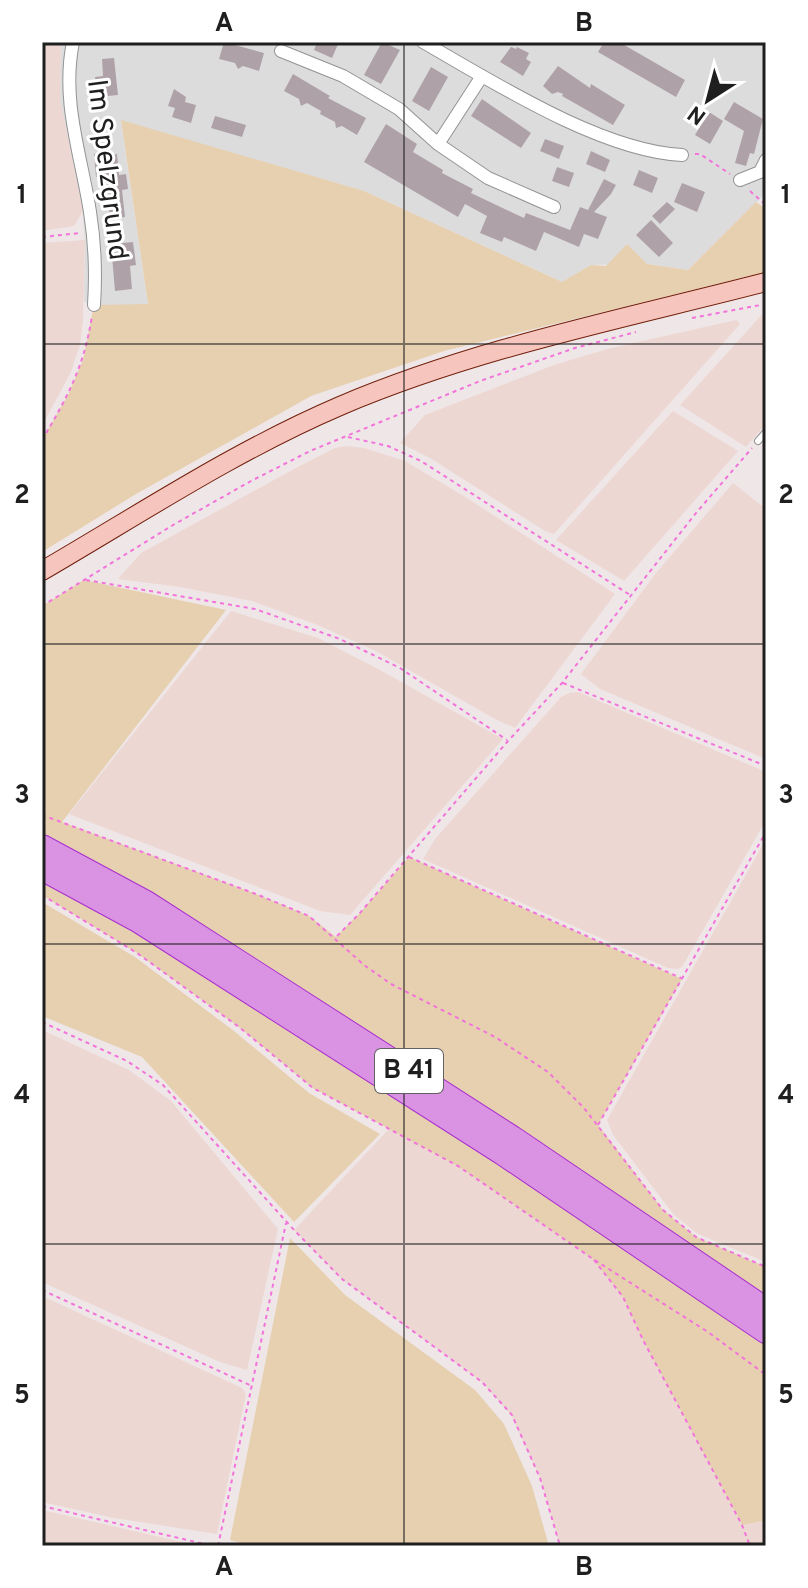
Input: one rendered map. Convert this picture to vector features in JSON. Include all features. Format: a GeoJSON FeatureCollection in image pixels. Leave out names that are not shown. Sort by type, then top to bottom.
{"type":"FeatureCollection","features":[{"type":"Feature","properties":{"kind":"highway","name":"B 41"},"geometry":{"type":"LineString","coordinates":[[42,847],[146,903],[512,1138],[766,1310]]}},
{"type":"Feature","properties":{"kind":"highway","name":"B 41"},"geometry":{"type":"LineString","coordinates":[[42,868],[151,928],[503,1153],[766,1331]]}},
{"type":"Feature","properties":{"kind":"main road"},"geometry":{"type":"LineString","coordinates":[[42,571],[197,477],[264,441],[341,406],[414,377],[503,349],[766,282]]}},
{"type":"Feature","properties":{"kind":"street","name":"Im Spelzgrund"},"geometry":{"type":"LineString","coordinates":[[73,42],[68,80],[71,122],[93,232],[94,305]]}},
{"type":"Feature","properties":{"kind":"street"},"geometry":{"type":"LineString","coordinates":[[423,42],[585,129],[659,154],[682,155]]}},
{"type":"Feature","properties":{"kind":"street"},"geometry":{"type":"LineString","coordinates":[[281,51],[343,76],[399,109],[438,144],[488,178],[554,207]]}},
{"type":"Feature","properties":{"kind":"street"},"geometry":{"type":"LineString","coordinates":[[438,144],[482,76]]}},
{"type":"Feature","properties":{"kind":"street"},"geometry":{"type":"LineString","coordinates":[[740,180],[760,172],[766,160]]}},
{"type":"Feature","properties":{"kind":"lane"},"geometry":{"type":"LineString","coordinates":[[758,441],[766,432]]}},
{"type":"Feature","properties":{"kind":"path"},"geometry":{"type":"LineString","coordinates":[[682,155],[700,154],[740,180],[755,198],[766,205]]}},
{"type":"Feature","properties":{"kind":"path"},"geometry":{"type":"LineString","coordinates":[[42,237],[93,232]]}},
{"type":"Feature","properties":{"kind":"path"},"geometry":{"type":"LineString","coordinates":[[684,319],[766,304]]}},
{"type":"Feature","properties":{"kind":"path"},"geometry":{"type":"LineString","coordinates":[[42,440],[69,393],[83,360],[94,305]]}},
{"type":"Feature","properties":{"kind":"path"},"geometry":{"type":"LineString","coordinates":[[42,606],[251,481],[345,437],[480,381],[575,348],[643,330]]}},
{"type":"Feature","properties":{"kind":"path"},"geometry":{"type":"LineString","coordinates":[[345,437],[388,446],[421,461],[631,596]]}},
{"type":"Feature","properties":{"kind":"path"},"geometry":{"type":"LineString","coordinates":[[336,937],[562,683],[758,441]]}},
{"type":"Feature","properties":{"kind":"path"},"geometry":{"type":"LineString","coordinates":[[84,580],[255,609],[340,639],[400,668],[508,741]]}},
{"type":"Feature","properties":{"kind":"path"},"geometry":{"type":"LineString","coordinates":[[562,683],[766,766]]}},
{"type":"Feature","properties":{"kind":"path"},"geometry":{"type":"LineString","coordinates":[[42,815],[309,916],[364,965],[391,984],[495,1037],[548,1072],[598,1125],[663,1210],[696,1237],[766,1267]]}},
{"type":"Feature","properties":{"kind":"path"},"geometry":{"type":"LineString","coordinates":[[598,1125],[766,832]]}},
{"type":"Feature","properties":{"kind":"path"},"geometry":{"type":"LineString","coordinates":[[409,857],[682,979]]}},
{"type":"Feature","properties":{"kind":"path"},"geometry":{"type":"LineString","coordinates":[[42,895],[137,953],[239,1027],[313,1088],[458,1166],[593,1259],[708,1332],[766,1375]]}},
{"type":"Feature","properties":{"kind":"path"},"geometry":{"type":"LineString","coordinates":[[42,1022],[127,1061],[163,1085],[342,1279],[482,1382],[512,1415],[540,1478],[560,1546]]}},
{"type":"Feature","properties":{"kind":"path"},"geometry":{"type":"LineString","coordinates":[[42,1506],[216,1546],[286,1221]]}},
{"type":"Feature","properties":{"kind":"path"},"geometry":{"type":"LineString","coordinates":[[593,1259],[623,1297],[742,1525],[750,1546]]}},
{"type":"Feature","properties":{"kind":"path"},"geometry":{"type":"LineString","coordinates":[[42,1290],[252,1386]]}},
{"type":"Feature","properties":{"kind":"shaded area"},"geometry":{"type":"Polygon","coordinates":[[[42,42],[61,42],[60,99],[83,211],[74,226],[42,231],[42,42]]]}},
{"type":"Feature","properties":{"kind":"shaded area"},"geometry":{"type":"Polygon","coordinates":[[[61,42],[766,42],[766,198],[763,196],[688,270],[647,264],[591,265],[562,282],[364,191],[121,121],[148,305],[84,302],[85,240],[82,208],[60,99],[61,42]]]}},
{"type":"Feature","properties":{"kind":"shaded area"},"geometry":{"type":"Polygon","coordinates":[[[121,120],[364,191],[562,282],[591,265],[606,266],[627,244],[647,264],[688,270],[756,202],[766,209],[766,272],[444,351],[311,396],[136,494],[42,552],[42,440],[69,393],[83,360],[94,305],[148,304],[121,120]]]}},
{"type":"Feature","properties":{"kind":"shaded area"},"geometry":{"type":"Polygon","coordinates":[[[85,240],[80,345],[71,372],[42,426],[42,243],[85,240]]]}},
{"type":"Feature","properties":{"kind":"shaded area"},"geometry":{"type":"Polygon","coordinates":[[[766,310],[766,424],[746,447],[680,405],[766,310]]]}},
{"type":"Feature","properties":{"kind":"shaded area"},"geometry":{"type":"Polygon","coordinates":[[[736,320],[740,324],[554,534],[400,443],[425,415],[554,365],[607,349],[736,320]]]}},
{"type":"Feature","properties":{"kind":"shaded area"},"geometry":{"type":"Polygon","coordinates":[[[673,411],[738,451],[624,581],[556,540],[673,411]]]}},
{"type":"Feature","properties":{"kind":"shaded area"},"geometry":{"type":"Polygon","coordinates":[[[335,448],[364,448],[405,461],[615,594],[515,728],[374,650],[315,624],[252,601],[118,579],[141,553],[294,469],[335,448]]]}},
{"type":"Feature","properties":{"kind":"shaded area"},"geometry":{"type":"Polygon","coordinates":[[[733,483],[766,509],[766,759],[600,689],[581,674],[656,573],[733,483]]]}},
{"type":"Feature","properties":{"kind":"shaded area"},"geometry":{"type":"Polygon","coordinates":[[[84,580],[226,610],[62,822],[309,916],[336,937],[409,857],[682,979],[598,1125],[663,1210],[696,1237],[766,1267],[766,1520],[742,1525],[623,1297],[593,1259],[458,1166],[313,1088],[239,1027],[137,953],[42,895],[42,606],[84,580]]]}},
{"type":"Feature","properties":{"kind":"shaded area"},"geometry":{"type":"Polygon","coordinates":[[[231,611],[318,638],[503,739],[350,915],[320,911],[69,814],[231,611]]]}},
{"type":"Feature","properties":{"kind":"shaded area"},"geometry":{"type":"Polygon","coordinates":[[[578,692],[766,772],[766,820],[682,967],[677,969],[668,968],[423,859],[435,839],[561,697],[578,692]]]}},
{"type":"Feature","properties":{"kind":"shaded area"},"geometry":{"type":"Polygon","coordinates":[[[766,839],[766,1262],[698,1234],[674,1215],[613,1135],[607,1120],[766,839]]]}},
{"type":"Feature","properties":{"kind":"shaded area"},"geometry":{"type":"Polygon","coordinates":[[[42,902],[135,957],[234,1031],[309,1093],[380,1134],[294,1222],[142,1057],[42,1016],[42,902]]]}},
{"type":"Feature","properties":{"kind":"shaded area"},"geometry":{"type":"Polygon","coordinates":[[[42,1030],[129,1070],[171,1101],[278,1229],[247,1370],[220,1362],[42,1282],[42,1030]]]}},
{"type":"Feature","properties":{"kind":"shaded area"},"geometry":{"type":"Polygon","coordinates":[[[389,1129],[458,1166],[593,1259],[623,1297],[741,1524],[766,1520],[766,1546],[560,1546],[540,1478],[511,1415],[482,1382],[342,1279],[294,1230],[389,1129]]]}},
{"type":"Feature","properties":{"kind":"shaded area"},"geometry":{"type":"Polygon","coordinates":[[[290,1238],[345,1295],[475,1390],[504,1424],[532,1486],[549,1546],[250,1546],[230,1540],[290,1238]]]}},
{"type":"Feature","properties":{"kind":"shaded area"},"geometry":{"type":"Polygon","coordinates":[[[42,1296],[242,1388],[246,1394],[217,1534],[114,1518],[42,1502],[42,1296]]]}},
{"type":"Feature","properties":{"kind":"shaded area"},"geometry":{"type":"Polygon","coordinates":[[[42,1510],[200,1546],[42,1546],[42,1510]]]}},
{"type":"Feature","properties":{"kind":"building"},"geometry":{"type":"Polygon","coordinates":[[[224,42],[264,53],[259,71],[243,66],[238,69],[235,63],[219,59],[224,42]]]}},
{"type":"Feature","properties":{"kind":"building"},"geometry":{"type":"Polygon","coordinates":[[[317,42],[339,42],[332,58],[314,50],[317,42]]]}},
{"type":"Feature","properties":{"kind":"building"},"geometry":{"type":"Polygon","coordinates":[[[382,42],[400,50],[381,84],[364,75],[382,42]]]}},
{"type":"Feature","properties":{"kind":"building"},"geometry":{"type":"Polygon","coordinates":[[[604,42],[619,42],[685,80],[676,97],[598,52],[604,42]]]}},
{"type":"Feature","properties":{"kind":"building"},"geometry":{"type":"Polygon","coordinates":[[[511,47],[529,53],[526,59],[531,62],[523,76],[500,62],[511,47]]]}},
{"type":"Feature","properties":{"kind":"building"},"geometry":{"type":"Polygon","coordinates":[[[114,58],[118,95],[97,97],[95,77],[103,76],[102,59],[114,58]]]}},
{"type":"Feature","properties":{"kind":"building"},"geometry":{"type":"Polygon","coordinates":[[[558,66],[590,88],[591,84],[625,105],[613,125],[563,94],[552,94],[543,86],[558,66]]]}},
{"type":"Feature","properties":{"kind":"building"},"geometry":{"type":"Polygon","coordinates":[[[431,67],[448,77],[429,111],[412,101],[431,67]]]}},
{"type":"Feature","properties":{"kind":"building"},"geometry":{"type":"Polygon","coordinates":[[[293,74],[330,96],[328,98],[366,118],[357,135],[342,126],[336,128],[335,122],[320,114],[321,111],[307,103],[301,106],[299,99],[284,91],[293,74]]]}},
{"type":"Feature","properties":{"kind":"building"},"geometry":{"type":"Polygon","coordinates":[[[174,89],[186,97],[185,102],[196,105],[191,123],[172,117],[175,108],[168,106],[174,89]]]}},
{"type":"Feature","properties":{"kind":"building"},"geometry":{"type":"Polygon","coordinates":[[[482,99],[531,133],[521,148],[471,116],[482,99]]]}},
{"type":"Feature","properties":{"kind":"building"},"geometry":{"type":"Polygon","coordinates":[[[734,102],[763,119],[754,154],[750,153],[746,166],[735,163],[744,131],[724,119],[734,102]]]}},
{"type":"Feature","properties":{"kind":"building"},"geometry":{"type":"Polygon","coordinates":[[[709,112],[723,121],[710,144],[695,135],[709,112]]]}},
{"type":"Feature","properties":{"kind":"building"},"geometry":{"type":"Polygon","coordinates":[[[215,116],[246,125],[242,137],[211,128],[215,116]]]}},
{"type":"Feature","properties":{"kind":"building"},"geometry":{"type":"Polygon","coordinates":[[[386,124],[417,144],[413,152],[443,170],[442,173],[473,189],[471,193],[524,218],[526,213],[570,230],[580,207],[588,210],[604,179],[616,185],[594,212],[607,217],[598,239],[584,234],[579,247],[544,232],[536,251],[504,237],[502,242],[480,233],[487,216],[465,204],[458,217],[364,162],[386,124]]]}},
{"type":"Feature","properties":{"kind":"building"},"geometry":{"type":"Polygon","coordinates":[[[545,139],[564,146],[559,159],[540,151],[545,139]]]}},
{"type":"Feature","properties":{"kind":"building"},"geometry":{"type":"Polygon","coordinates":[[[591,151],[610,160],[605,172],[586,164],[591,151]]]}},
{"type":"Feature","properties":{"kind":"building"},"geometry":{"type":"Polygon","coordinates":[[[105,153],[106,156],[117,154],[119,175],[126,174],[128,189],[122,190],[125,217],[110,219],[106,176],[96,177],[94,154],[105,153]]]}},
{"type":"Feature","properties":{"kind":"building"},"geometry":{"type":"Polygon","coordinates":[[[557,167],[574,173],[569,187],[552,181],[557,167]]]}},
{"type":"Feature","properties":{"kind":"building"},"geometry":{"type":"Polygon","coordinates":[[[639,170],[658,178],[652,193],[633,185],[639,170]]]}},
{"type":"Feature","properties":{"kind":"building"},"geometry":{"type":"Polygon","coordinates":[[[682,183],[705,192],[697,212],[674,202],[682,183]]]}},
{"type":"Feature","properties":{"kind":"building"},"geometry":{"type":"Polygon","coordinates":[[[667,202],[675,209],[660,224],[652,216],[667,202]]]}},
{"type":"Feature","properties":{"kind":"building"},"geometry":{"type":"Polygon","coordinates":[[[651,220],[673,243],[659,257],[636,235],[651,220]]]}},
{"type":"Feature","properties":{"kind":"building"},"geometry":{"type":"Polygon","coordinates":[[[133,242],[136,265],[130,266],[132,289],[115,291],[111,244],[133,242]]]}}]}
